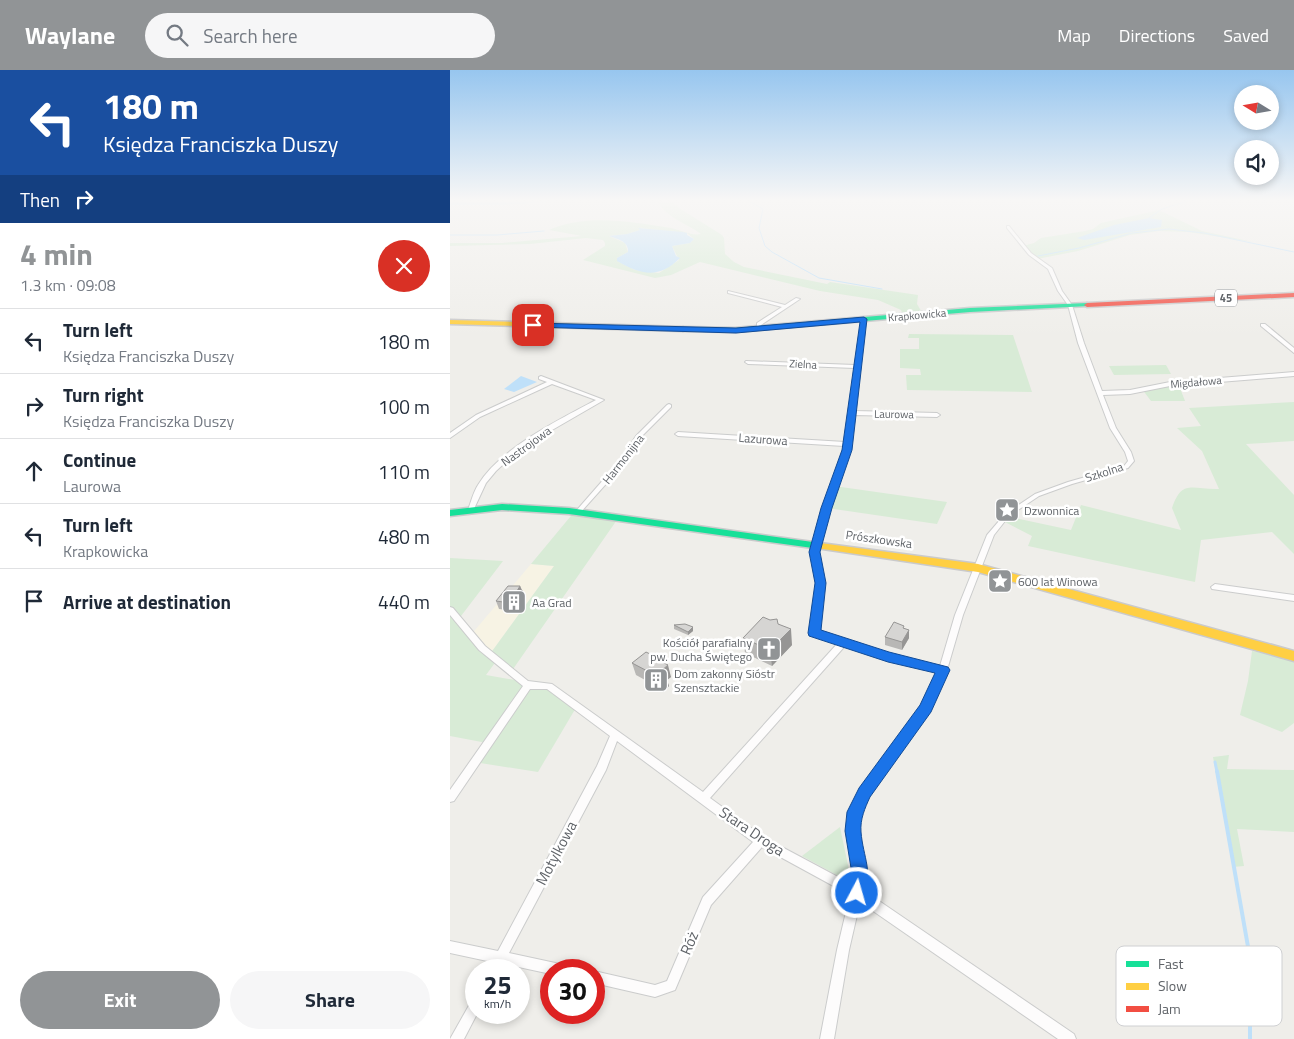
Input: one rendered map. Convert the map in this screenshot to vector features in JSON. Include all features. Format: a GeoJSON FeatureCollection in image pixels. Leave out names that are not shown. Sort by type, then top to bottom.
{"type":"FeatureCollection","features":[{"type":"Feature","properties":{"kind":"main road","name":"Krapkowicka"},"geometry":{"type":"LineString","coordinates":[[450,322],[670,330],[759,329],[970,310],[1294,295]]}},
{"type":"Feature","properties":{"kind":"main road","name":"Prószkowska"},"geometry":{"type":"LineString","coordinates":[[450,513],[518,507],[578,512],[978,568],[1294,656]]}},
{"type":"Feature","properties":{"kind":"street","name":"Szkolna"},"geometry":{"type":"LineString","coordinates":[[978,568],[991,535],[1007,515],[1023,503],[1070,483],[1115,470],[1130,463],[1130,457],[1114,430],[1081,343],[1070,305],[1060,291],[1050,268],[1030,254],[1024,246]]}},
{"type":"Feature","properties":{"kind":"street"},"geometry":{"type":"LineString","coordinates":[[730,292],[786,307]]}},
{"type":"Feature","properties":{"kind":"street"},"geometry":{"type":"LineString","coordinates":[[759,329],[759,324],[798,299]]}},
{"type":"Feature","properties":{"kind":"street"},"geometry":{"type":"LineString","coordinates":[[864,319],[848,444],[816,544],[815,553],[820,583],[814,633],[888,657],[943,670]]}},
{"type":"Feature","properties":{"kind":"street"},"geometry":{"type":"LineString","coordinates":[[1263,325],[1294,351]]}},
{"type":"Feature","properties":{"kind":"street","name":"Zielna"},"geometry":{"type":"LineString","coordinates":[[748,362],[858,367]]}},
{"type":"Feature","properties":{"kind":"street","name":"Migdałowa"},"geometry":{"type":"LineString","coordinates":[[1100,393],[1130,392],[1156,385],[1294,374]]}},
{"type":"Feature","properties":{"kind":"street"},"geometry":{"type":"LineString","coordinates":[[541,378],[551,382]]}},
{"type":"Feature","properties":{"kind":"street"},"geometry":{"type":"LineString","coordinates":[[450,436],[478,416],[551,382]]}},
{"type":"Feature","properties":{"kind":"street","name":"Nastrojowa"},"geometry":{"type":"LineString","coordinates":[[471,510],[482,484],[504,461],[557,423],[601,400],[551,382]]}},
{"type":"Feature","properties":{"kind":"street","name":"Harmonijna"},"geometry":{"type":"LineString","coordinates":[[578,512],[621,464],[638,437],[669,406]]}},
{"type":"Feature","properties":{"kind":"street","name":"Laurowa"},"geometry":{"type":"LineString","coordinates":[[852,413],[937,415]]}},
{"type":"Feature","properties":{"kind":"street","name":"Lazurowa"},"geometry":{"type":"LineString","coordinates":[[678,434],[848,444]]}},
{"type":"Feature","properties":{"kind":"street"},"geometry":{"type":"LineString","coordinates":[[827,1039],[843,950],[860,874],[853,831],[855,812],[865,792],[926,708],[943,670],[959,614],[978,568]]}},
{"type":"Feature","properties":{"kind":"street"},"geometry":{"type":"LineString","coordinates":[[1215,587],[1294,598]]}},
{"type":"Feature","properties":{"kind":"street"},"geometry":{"type":"LineString","coordinates":[[450,610],[482,648],[528,685],[450,798]]}},
{"type":"Feature","properties":{"kind":"street"},"geometry":{"type":"LineString","coordinates":[[704,798],[843,643]]}},
{"type":"Feature","properties":{"kind":"street","name":"Stara Droga"},"geometry":{"type":"LineString","coordinates":[[528,685],[549,686],[761,841],[857,893],[1069,1039]]}},
{"type":"Feature","properties":{"kind":"street","name":"Motylkowa"},"geometry":{"type":"LineString","coordinates":[[501,957],[602,768],[615,735]]}},
{"type":"Feature","properties":{"kind":"street","name":"Róż"},"geometry":{"type":"LineString","coordinates":[[605,980],[654,991],[671,986],[707,901],[761,841]]}},
{"type":"Feature","properties":{"kind":"street"},"geometry":{"type":"LineString","coordinates":[[450,947],[540,966]]}},
{"type":"Feature","properties":{"kind":"street"},"geometry":{"type":"LineString","coordinates":[[457,1039],[465,1024]]}},
{"type":"Feature","properties":{"kind":"shaded area"},"geometry":{"type":"Polygon","coordinates":[[[531,564],[554,566],[490,654],[470,636],[531,564]]]}},
{"type":"Feature","properties":{"kind":"green space"},"geometry":{"type":"Polygon","coordinates":[[[605,246],[626,246],[628,252],[617,258],[619,262],[635,270],[659,273],[679,260],[672,246],[725,246],[725,254],[734,262],[744,267],[827,284],[830,282],[918,295],[917,304],[923,314],[903,316],[901,310],[878,300],[820,291],[700,262],[671,275],[655,278],[583,260],[605,246]]]}},
{"type":"Feature","properties":{"kind":"green space"},"geometry":{"type":"Polygon","coordinates":[[[1023,246],[1094,246],[1078,251],[1037,259],[1023,246]]]}},
{"type":"Feature","properties":{"kind":"green space"},"geometry":{"type":"Polygon","coordinates":[[[909,334],[1013,335],[1032,392],[907,390],[906,375],[921,375],[920,369],[900,368],[900,349],[919,349],[919,338],[908,338],[909,334]]]}},
{"type":"Feature","properties":{"kind":"green space"},"geometry":{"type":"Polygon","coordinates":[[[1166,365],[1171,374],[1114,375],[1109,366],[1166,365]]]}},
{"type":"Feature","properties":{"kind":"green space"},"geometry":{"type":"Polygon","coordinates":[[[1178,383],[1185,401],[1151,401],[1142,389],[1178,383]]]}},
{"type":"Feature","properties":{"kind":"green space"},"geometry":{"type":"Polygon","coordinates":[[[1294,402],[1294,441],[1246,444],[1294,495],[1294,554],[1272,532],[1201,540],[1195,582],[1028,546],[1032,536],[1003,521],[1006,516],[1071,530],[1081,505],[1181,530],[1172,508],[1180,493],[1184,489],[1190,488],[1219,489],[1202,451],[1177,428],[1201,426],[1189,408],[1294,402]]]}},
{"type":"Feature","properties":{"kind":"green space"},"geometry":{"type":"Polygon","coordinates":[[[834,486],[947,502],[937,524],[827,508],[834,486]]]}},
{"type":"Feature","properties":{"kind":"green space"},"geometry":{"type":"Polygon","coordinates":[[[575,511],[619,517],[511,672],[497,660],[486,675],[549,686],[577,706],[538,772],[474,762],[487,743],[450,736],[450,558],[503,561],[458,620],[490,654],[554,566],[531,564],[575,511]]]}},
{"type":"Feature","properties":{"kind":"green space"},"geometry":{"type":"Polygon","coordinates":[[[1252,651],[1294,659],[1294,723],[1282,732],[1240,715],[1248,681],[1252,651]]]}},
{"type":"Feature","properties":{"kind":"green space"},"geometry":{"type":"Polygon","coordinates":[[[1229,755],[1227,769],[1294,770],[1294,832],[1237,829],[1244,866],[1233,867],[1213,757],[1229,755]]]}},
{"type":"Feature","properties":{"kind":"green space"},"geometry":{"type":"Polygon","coordinates":[[[840,827],[850,875],[844,879],[802,856],[840,827]]]}},
{"type":"Feature","properties":{"kind":"water"},"geometry":{"type":"Polygon","coordinates":[[[627,246],[672,246],[676,256],[680,258],[672,265],[657,272],[642,272],[617,261],[617,258],[628,252],[627,246]]]}},
{"type":"Feature","properties":{"kind":"water"},"geometry":{"type":"Polygon","coordinates":[[[521,376],[537,382],[514,392],[504,389],[521,376]]]}},
{"type":"Feature","properties":{"kind":"building"},"geometry":{"type":"Polygon","coordinates":[[[508,586],[520,586],[517,591],[523,591],[518,598],[514,598],[510,603],[496,601],[508,586]]]}},
{"type":"Feature","properties":{"kind":"building"},"geometry":{"type":"Polygon","coordinates":[[[763,617],[770,620],[777,619],[778,624],[791,629],[770,650],[743,638],[763,617]]]}},
{"type":"Feature","properties":{"kind":"building"},"geometry":{"type":"Polygon","coordinates":[[[894,622],[909,630],[902,642],[885,637],[894,622]]]}},
{"type":"Feature","properties":{"kind":"building"},"geometry":{"type":"Polygon","coordinates":[[[685,624],[693,627],[688,632],[674,625],[685,624]]]}},
{"type":"Feature","properties":{"kind":"building"},"geometry":{"type":"Polygon","coordinates":[[[646,652],[668,665],[661,671],[666,674],[660,680],[654,677],[655,675],[632,663],[646,652]]]}},
{"type":"Feature","properties":{"kind":"waterway"},"geometry":{"type":"LineString","coordinates":[[765,246],[772,252],[819,278],[882,289]]}},
{"type":"Feature","properties":{"kind":"waterway"},"geometry":{"type":"LineString","coordinates":[[1038,256],[1085,246]]}},
{"type":"Feature","properties":{"kind":"waterway"},"geometry":{"type":"LineString","coordinates":[[1267,246],[1294,252]]}},
{"type":"Feature","properties":{"kind":"waterway"},"geometry":{"type":"LineString","coordinates":[[1215,762],[1217,772]]}},
{"type":"Feature","properties":{"kind":"waterway"},"geometry":{"type":"LineString","coordinates":[[1217,771],[1248,946]]}},
{"type":"Feature","properties":{"kind":"waterway"},"geometry":{"type":"LineString","coordinates":[[1250,1026],[1250,1039]]}},
{"type":"Feature","properties":{"kind":"traffic: fast"},"geometry":{"type":"LineString","coordinates":[[683,329],[735,330],[970,310],[1087,305]]}},
{"type":"Feature","properties":{"kind":"traffic: fast"},"geometry":{"type":"LineString","coordinates":[[450,513],[502,507],[569,511],[820,546]]}},
{"type":"Feature","properties":{"kind":"traffic: slow"},"geometry":{"type":"LineString","coordinates":[[450,322],[683,329]]}},
{"type":"Feature","properties":{"kind":"traffic: slow"},"geometry":{"type":"LineString","coordinates":[[820,546],[978,568],[1294,656]]}},
{"type":"Feature","properties":{"kind":"traffic: jam"},"geometry":{"type":"LineString","coordinates":[[1087,305],[1294,295]]}},
{"type":"Feature","properties":{"kind":"place","name":"Dzwonnica"},"geometry":{"type":"Point","coordinates":[1007,510]}},
{"type":"Feature","properties":{"kind":"place","name":"600 lat Winowa"},"geometry":{"type":"Point","coordinates":[1000,581]}},
{"type":"Feature","properties":{"kind":"place","name":"Aa Grad"},"geometry":{"type":"Point","coordinates":[514,602]}},
{"type":"Feature","properties":{"kind":"place","name":"Kościół parafialny pw. Ducha Świętego"},"geometry":{"type":"Point","coordinates":[769,649]}},
{"type":"Feature","properties":{"kind":"place","name":"Dom zakonny Sióstr Szensztackie"},"geometry":{"type":"Point","coordinates":[656,680]}},
{"type":"Feature","properties":{"kind":"route"},"geometry":{"type":"LineString","coordinates":[[533,325],[670,330],[752,330],[864,319],[847,450],[821,525],[814,552],[820,583],[814,633],[888,657],[943,670],[926,708],[865,792],[855,812],[853,831],[860,874],[857,893]]}}]}
